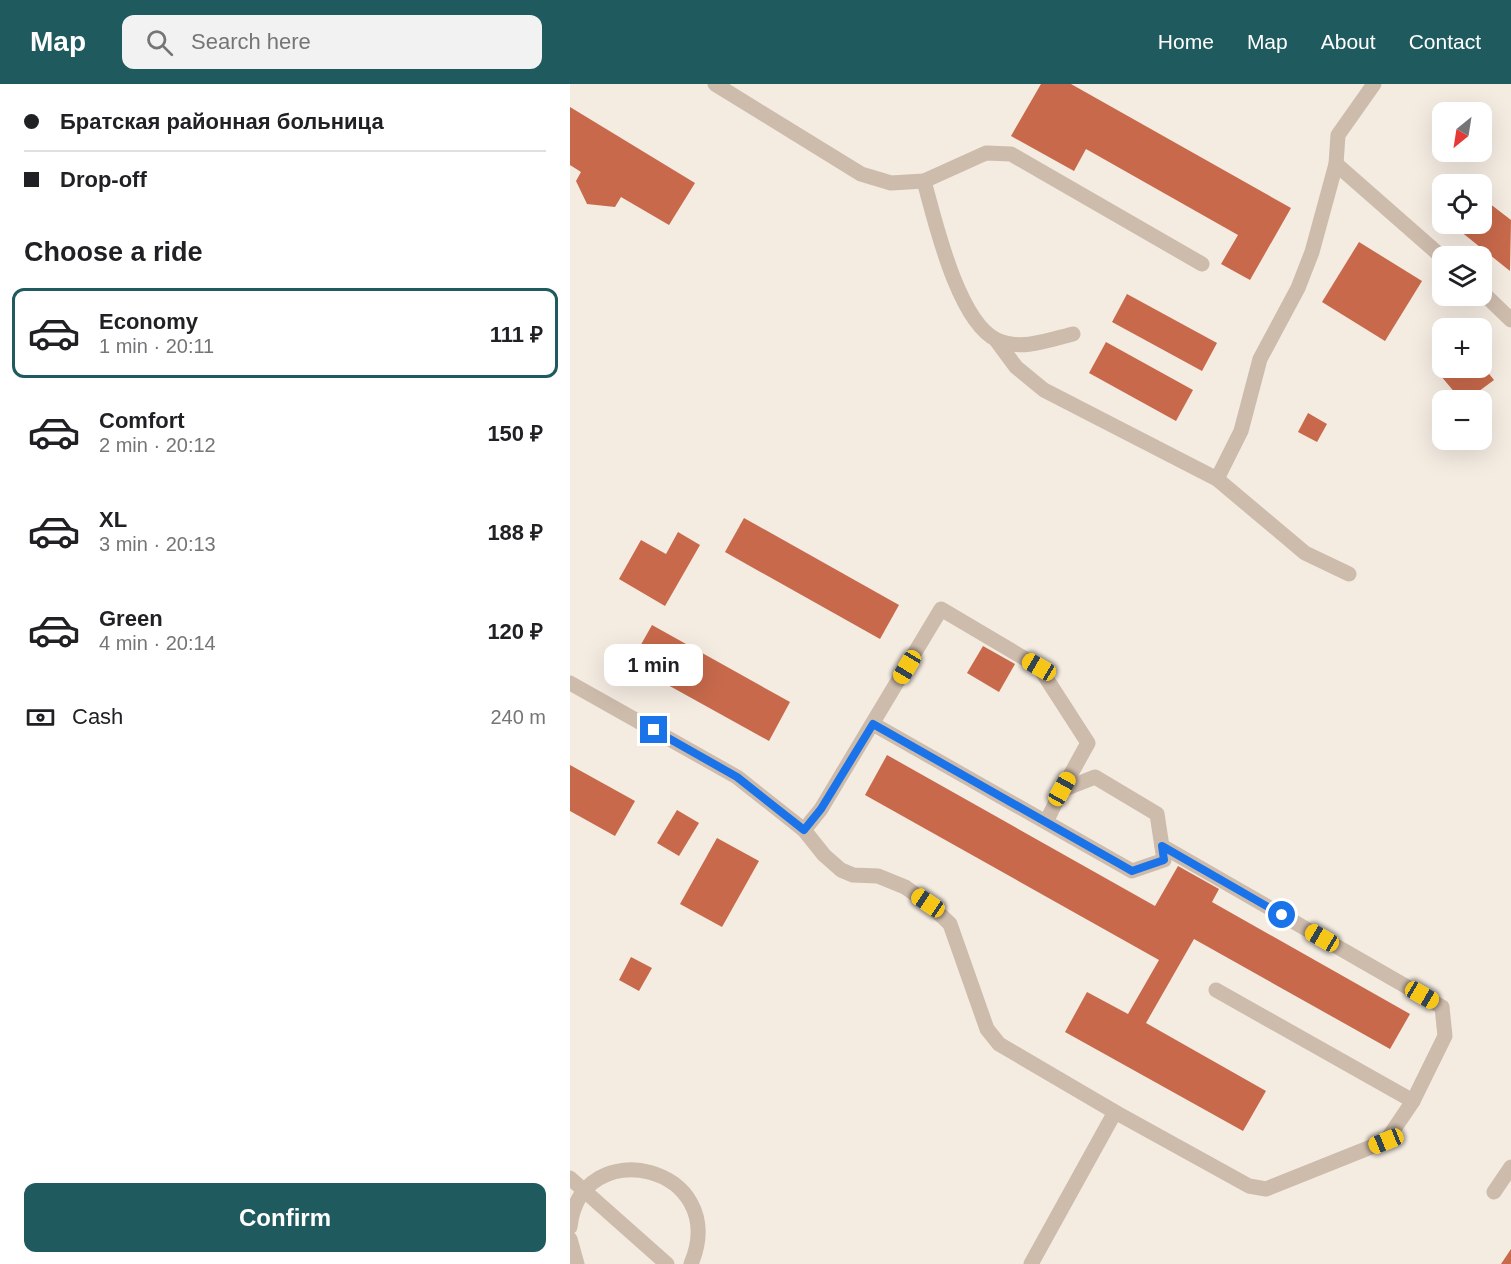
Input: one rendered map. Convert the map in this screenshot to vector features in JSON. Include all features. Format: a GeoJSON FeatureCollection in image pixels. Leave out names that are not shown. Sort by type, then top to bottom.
{"type":"FeatureCollection","features":[{"type":"Feature","properties":{"kind":"street"},"geometry":{"type":"LineString","coordinates":[[715,84],[861,174],[891,183],[924,181],[986,153],[1011,154],[1202,264]]}},
{"type":"Feature","properties":{"kind":"street"},"geometry":{"type":"LineString","coordinates":[[1217,479],[1240,431],[1260,359],[1298,288],[1308,261],[1336,164],[1338,135],[1374,84]]}},
{"type":"Feature","properties":{"kind":"street"},"geometry":{"type":"LineString","coordinates":[[1336,164],[1432,248]]}},
{"type":"Feature","properties":{"kind":"street"},"geometry":{"type":"LineString","coordinates":[[924,181],[943,247],[966,310],[996,340],[1016,367],[1044,390],[1217,479],[1305,553],[1349,574]]}},
{"type":"Feature","properties":{"kind":"street"},"geometry":{"type":"LineString","coordinates":[[1492,302],[1511,320]]}},
{"type":"Feature","properties":{"kind":"street"},"geometry":{"type":"LineString","coordinates":[[996,340],[1028,345],[1073,334]]}},
{"type":"Feature","properties":{"kind":"street"},"geometry":{"type":"LineString","coordinates":[[804,830],[821,809],[941,609],[1039,667],[1088,744],[1046,822]]}},
{"type":"Feature","properties":{"kind":"street"},"geometry":{"type":"LineString","coordinates":[[570,683],[737,777],[804,830],[824,855],[841,870],[853,875],[878,876],[905,887],[928,903],[950,924],[987,1029],[999,1044],[1114,1112],[1249,1186],[1266,1189],[1386,1141],[1413,1101],[1445,1036],[1442,1007],[1162,846]]}},
{"type":"Feature","properties":{"kind":"street"},"geometry":{"type":"LineString","coordinates":[[873,724],[1132,871],[1164,860],[1157,814],[1095,777],[1062,789]]}},
{"type":"Feature","properties":{"kind":"street"},"geometry":{"type":"LineString","coordinates":[[1216,990],[1413,1101]]}},
{"type":"Feature","properties":{"kind":"street"},"geometry":{"type":"LineString","coordinates":[[1031,1264],[1114,1112]]}},
{"type":"Feature","properties":{"kind":"street"},"geometry":{"type":"LineString","coordinates":[[1494,1192],[1511,1167]]}},
{"type":"Feature","properties":{"kind":"street"},"geometry":{"type":"LineString","coordinates":[[570,1227],[576,1204],[585,1191],[608,1174],[637,1168],[651,1171],[677,1185],[694,1209],[699,1238],[691,1264]]}},
{"type":"Feature","properties":{"kind":"street"},"geometry":{"type":"LineString","coordinates":[[570,1178],[667,1264]]}},
{"type":"Feature","properties":{"kind":"street"},"geometry":{"type":"LineString","coordinates":[[570,1239],[577,1264]]}},
{"type":"Feature","properties":{"kind":"building"},"geometry":{"type":"Polygon","coordinates":[[[1041,84],[1071,84],[1291,208],[1250,280],[1221,264],[1238,235],[1086,149],[1074,171],[1011,136],[1041,84]]]}},
{"type":"Feature","properties":{"kind":"building"},"geometry":{"type":"Polygon","coordinates":[[[570,107],[695,183],[669,225],[621,197],[615,207],[587,204],[576,181],[581,172],[570,165],[570,107]]]}},
{"type":"Feature","properties":{"kind":"building"},"geometry":{"type":"Polygon","coordinates":[[[1492,205],[1511,220],[1510,271],[1492,257],[1492,246],[1479,246],[1464,234],[1492,234],[1492,205]]]}},
{"type":"Feature","properties":{"kind":"building"},"geometry":{"type":"Polygon","coordinates":[[[1359,242],[1422,281],[1385,341],[1322,302],[1359,242]]]}},
{"type":"Feature","properties":{"kind":"building"},"geometry":{"type":"Polygon","coordinates":[[[1127,294],[1217,343],[1202,371],[1112,322],[1127,294]]]}},
{"type":"Feature","properties":{"kind":"building"},"geometry":{"type":"Polygon","coordinates":[[[1106,342],[1193,390],[1176,421],[1089,373],[1106,342]]]}},
{"type":"Feature","properties":{"kind":"building"},"geometry":{"type":"Polygon","coordinates":[[[1443,378],[1492,378],[1494,380],[1480,390],[1453,390],[1443,378]]]}},
{"type":"Feature","properties":{"kind":"building"},"geometry":{"type":"Polygon","coordinates":[[[1308,413],[1327,424],[1317,442],[1298,432],[1308,413]]]}},
{"type":"Feature","properties":{"kind":"building"},"geometry":{"type":"Polygon","coordinates":[[[744,518],[899,605],[880,639],[725,552],[744,518]]]}},
{"type":"Feature","properties":{"kind":"building"},"geometry":{"type":"Polygon","coordinates":[[[678,532],[700,545],[665,606],[619,579],[641,540],[666,554],[678,532]]]}},
{"type":"Feature","properties":{"kind":"building"},"geometry":{"type":"Polygon","coordinates":[[[652,625],[790,702],[769,741],[630,664],[652,625]]]}},
{"type":"Feature","properties":{"kind":"building"},"geometry":{"type":"Polygon","coordinates":[[[983,646],[1015,664],[999,692],[967,673],[983,646]]]}},
{"type":"Feature","properties":{"kind":"building"},"geometry":{"type":"Polygon","coordinates":[[[887,755],[1155,906],[1178,866],[1219,889],[1212,902],[1410,1014],[1390,1049],[1194,939],[1146,1023],[1266,1091],[1243,1131],[1065,1032],[1087,992],[1128,1014],[1159,960],[865,795],[887,755]]]}},
{"type":"Feature","properties":{"kind":"building"},"geometry":{"type":"Polygon","coordinates":[[[570,765],[635,801],[615,836],[570,811],[570,765]]]}},
{"type":"Feature","properties":{"kind":"building"},"geometry":{"type":"Polygon","coordinates":[[[677,810],[699,823],[679,856],[657,843],[677,810]]]}},
{"type":"Feature","properties":{"kind":"building"},"geometry":{"type":"Polygon","coordinates":[[[717,838],[759,861],[722,927],[680,904],[717,838]]]}},
{"type":"Feature","properties":{"kind":"building"},"geometry":{"type":"Polygon","coordinates":[[[631,957],[652,968],[639,991],[619,980],[631,957]]]}},
{"type":"Feature","properties":{"kind":"building"},"geometry":{"type":"Polygon","coordinates":[[[1511,1249],[1511,1264],[1501,1264],[1511,1249]]]}},
{"type":"Feature","properties":{"kind":"route"},"geometry":{"type":"LineString","coordinates":[[654,730],[737,777],[804,830],[821,809],[873,724],[1132,871],[1164,860],[1162,846],[1282,915]]}}]}
